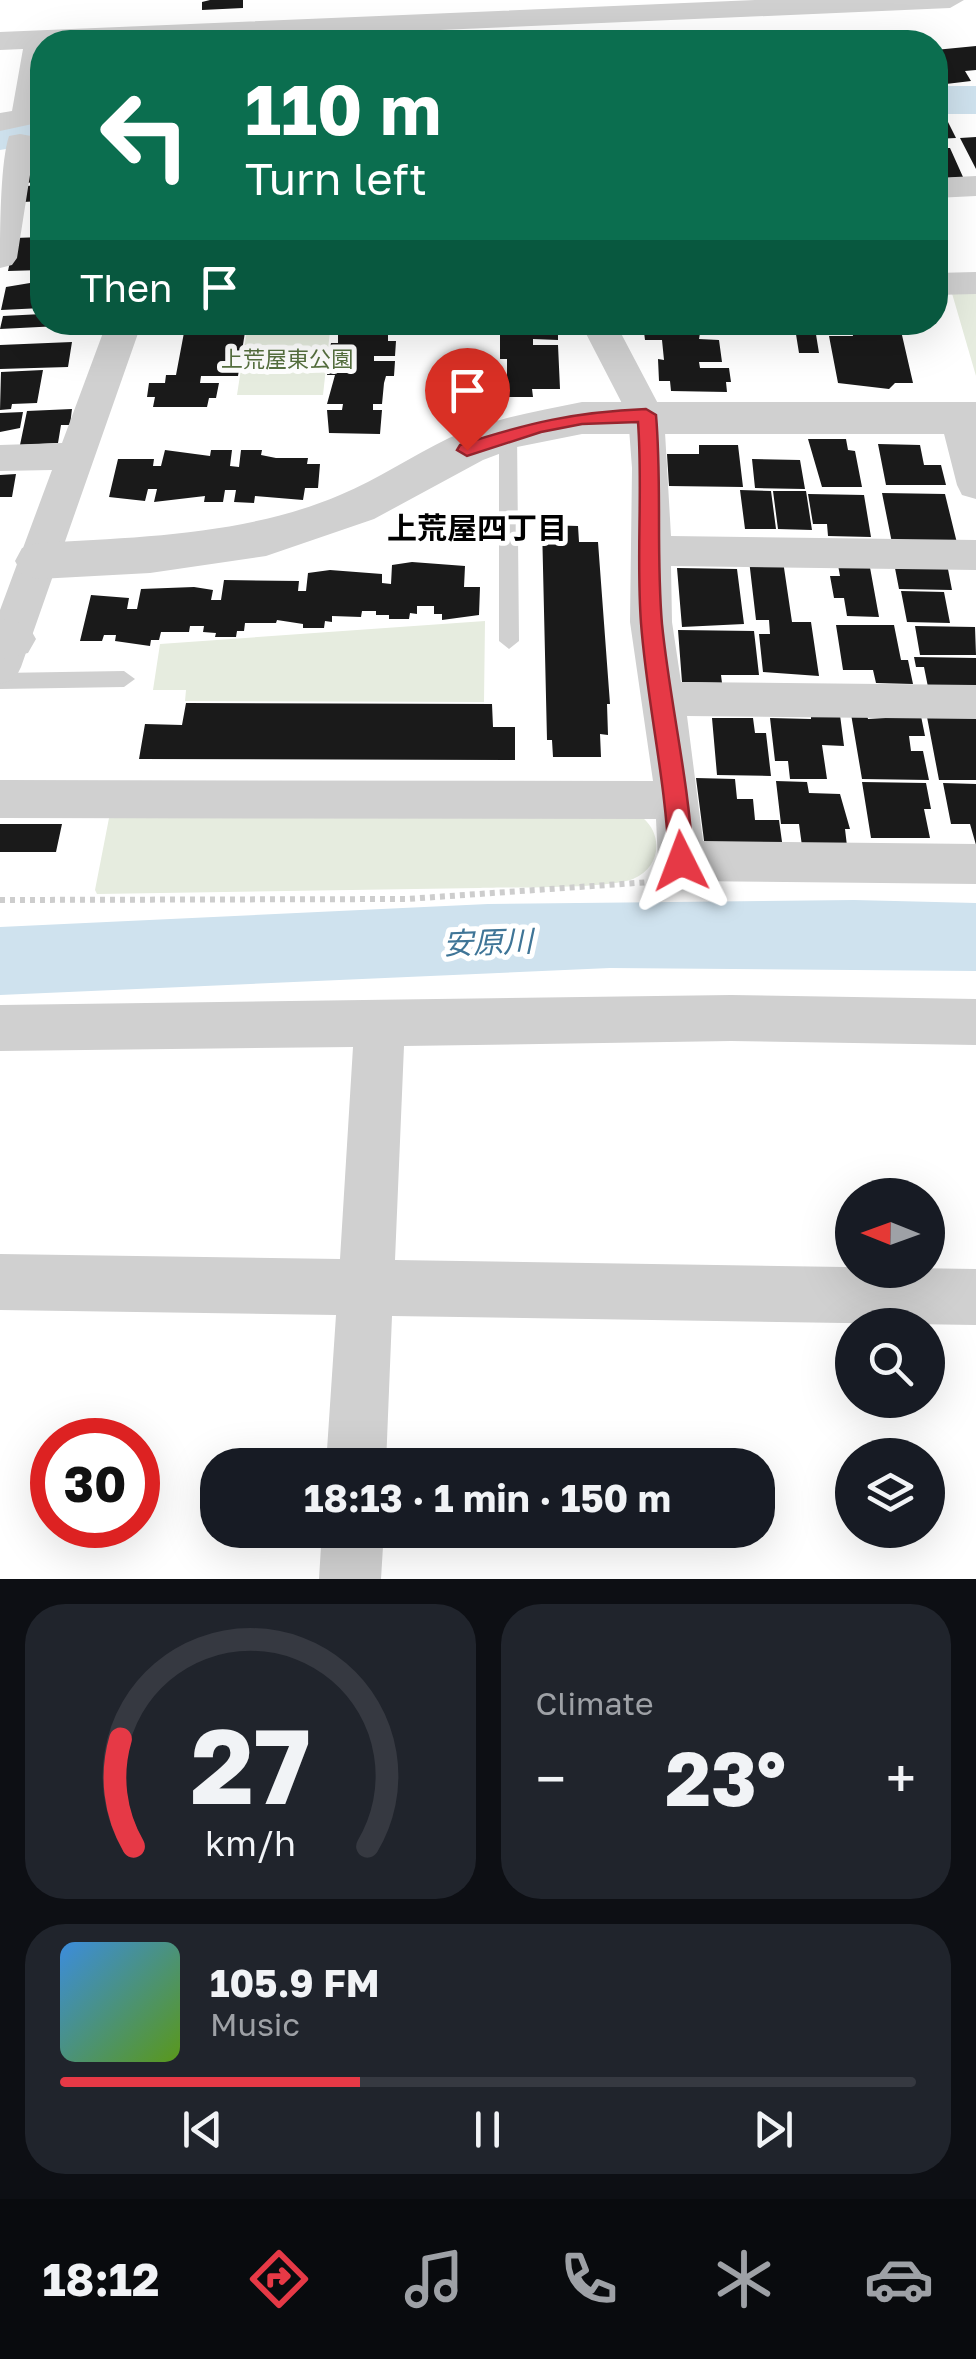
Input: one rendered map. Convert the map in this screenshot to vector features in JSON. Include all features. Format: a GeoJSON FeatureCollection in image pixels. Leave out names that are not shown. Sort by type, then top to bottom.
{"type":"FeatureCollection","features":[{"type":"Feature","properties":{"kind":"street"},"geometry":{"type":"LineString","coordinates":[[184,30],[187,0]]}},
{"type":"Feature","properties":{"kind":"street"},"geometry":{"type":"LineString","coordinates":[[291,30],[530,10],[736,11],[950,0]]}},
{"type":"Feature","properties":{"kind":"street"},"geometry":{"type":"LineString","coordinates":[[736,11],[742,30]]}},
{"type":"Feature","properties":{"kind":"street"},"geometry":{"type":"LineString","coordinates":[[0,41],[30,40]]}},
{"type":"Feature","properties":{"kind":"street"},"geometry":{"type":"LineString","coordinates":[[30,95],[26,118],[10,133],[2,240],[30,232]]}},
{"type":"Feature","properties":{"kind":"street"},"geometry":{"type":"LineString","coordinates":[[948,187],[976,186]]}},
{"type":"Feature","properties":{"kind":"street"},"geometry":{"type":"LineString","coordinates":[[948,284],[976,283]]}},
{"type":"Feature","properties":{"kind":"street"},"geometry":{"type":"LineString","coordinates":[[3,657],[121,335]]}},
{"type":"Feature","properties":{"kind":"street"},"geometry":{"type":"LineString","coordinates":[[604,335],[646,415],[653,551],[652,622],[678,800],[681,861],[976,864]]}},
{"type":"Feature","properties":{"kind":"street"},"geometry":{"type":"LineString","coordinates":[[39,562],[212,548],[295,530],[357,507],[467,450],[508,434],[582,418],[967,418],[976,485]]}},
{"type":"Feature","properties":{"kind":"street"},"geometry":{"type":"LineString","coordinates":[[0,458],[79,456]]}},
{"type":"Feature","properties":{"kind":"street"},"geometry":{"type":"LineString","coordinates":[[653,551],[976,555]]}},
{"type":"Feature","properties":{"kind":"street"},"geometry":{"type":"LineString","coordinates":[[663,699],[976,702]]}},
{"type":"Feature","properties":{"kind":"street"},"geometry":{"type":"LineString","coordinates":[[0,798],[678,800]]}},
{"type":"Feature","properties":{"kind":"street"},"geometry":{"type":"LineString","coordinates":[[0,1028],[731,1018],[976,1022]]}},
{"type":"Feature","properties":{"kind":"street"},"geometry":{"type":"LineString","coordinates":[[357,1448],[380,1022]]}},
{"type":"Feature","properties":{"kind":"street"},"geometry":{"type":"LineString","coordinates":[[0,1282],[976,1297]]}},
{"type":"Feature","properties":{"kind":"street"},"geometry":{"type":"LineString","coordinates":[[350,1579],[352,1548]]}},
{"type":"Feature","properties":{"kind":"lane"},"geometry":{"type":"LineString","coordinates":[[508,434],[508,641]]}},
{"type":"Feature","properties":{"kind":"lane"},"geometry":{"type":"LineString","coordinates":[[3,657],[124,679]]}},
{"type":"Feature","properties":{"kind":"path"},"geometry":{"type":"LineString","coordinates":[[0,900],[430,897],[571,892],[667,880],[681,861]]}},
{"type":"Feature","properties":{"kind":"green space"},"geometry":{"type":"Polygon","coordinates":[[[976,289],[976,376],[951,290],[976,289]]]}},
{"type":"Feature","properties":{"kind":"green space","name":"上荒屋東公園"},"geometry":{"type":"Polygon","coordinates":[[[246,335],[330,335],[323,395],[237,395],[246,335]]]}},
{"type":"Feature","properties":{"kind":"green space"},"geometry":{"type":"Polygon","coordinates":[[[485,621],[484,702],[185,701],[186,690],[153,690],[160,644],[485,621]]]}},
{"type":"Feature","properties":{"kind":"green space"},"geometry":{"type":"Polygon","coordinates":[[[110,813],[643,818],[654,834],[656,851],[642,874],[603,884],[97,894],[110,813]]]}},
{"type":"Feature","properties":{"kind":"building"},"geometry":{"type":"Polygon","coordinates":[[[243,0],[243,8],[202,10],[202,2],[243,0]]]}},
{"type":"Feature","properties":{"kind":"building"},"geometry":{"type":"Polygon","coordinates":[[[976,46],[976,70],[965,71],[971,81],[948,84],[948,49],[976,46]]]}},
{"type":"Feature","properties":{"kind":"building"},"geometry":{"type":"Polygon","coordinates":[[[948,122],[956,138],[948,138],[948,122]]]}},
{"type":"Feature","properties":{"kind":"building"},"geometry":{"type":"Polygon","coordinates":[[[976,137],[976,169],[960,138],[976,137]]]}},
{"type":"Feature","properties":{"kind":"building"},"geometry":{"type":"Polygon","coordinates":[[[948,148],[950,148],[963,177],[948,178],[948,148]]]}},
{"type":"Feature","properties":{"kind":"building"},"geometry":{"type":"Polygon","coordinates":[[[28,155],[30,155],[30,183],[23,183],[28,155]]]}},
{"type":"Feature","properties":{"kind":"building"},"geometry":{"type":"Polygon","coordinates":[[[26,186],[30,186],[30,202],[23,202],[26,186]]]}},
{"type":"Feature","properties":{"kind":"building"},"geometry":{"type":"Polygon","coordinates":[[[30,237],[30,270],[8,271],[15,238],[30,237]]]}},
{"type":"Feature","properties":{"kind":"building"},"geometry":{"type":"Polygon","coordinates":[[[30,283],[30,309],[1,310],[6,287],[30,283]]]}},
{"type":"Feature","properties":{"kind":"building"},"geometry":{"type":"Polygon","coordinates":[[[30,315],[30,327],[0,329],[3,316],[30,315]]]}},
{"type":"Feature","properties":{"kind":"building"},"geometry":{"type":"Polygon","coordinates":[[[184,335],[245,335],[238,376],[201,376],[200,383],[219,383],[216,398],[209,398],[207,407],[153,407],[155,397],[147,397],[149,383],[165,383],[166,375],[176,375],[184,335]]]}},
{"type":"Feature","properties":{"kind":"building"},"geometry":{"type":"Polygon","coordinates":[[[338,335],[388,335],[388,341],[396,341],[395,356],[374,356],[374,361],[395,361],[394,376],[386,376],[382,404],[373,404],[373,410],[382,410],[380,434],[329,433],[327,410],[342,410],[343,404],[327,404],[335,375],[327,375],[329,361],[344,362],[344,356],[329,356],[331,343],[338,343],[338,335]]]}},
{"type":"Feature","properties":{"kind":"building"},"geometry":{"type":"Polygon","coordinates":[[[500,335],[558,335],[558,340],[533,339],[533,345],[558,345],[560,389],[532,389],[533,397],[500,397],[500,375],[507,375],[507,359],[500,359],[500,335]]]}},
{"type":"Feature","properties":{"kind":"building"},"geometry":{"type":"Polygon","coordinates":[[[644,335],[700,335],[699,339],[719,340],[722,362],[699,362],[700,368],[729,368],[731,382],[726,382],[727,392],[671,391],[670,381],[659,381],[658,359],[664,360],[662,340],[645,340],[644,335]]]}},
{"type":"Feature","properties":{"kind":"building"},"geometry":{"type":"Polygon","coordinates":[[[796,335],[816,335],[819,353],[799,353],[796,335]]]}},
{"type":"Feature","properties":{"kind":"building"},"geometry":{"type":"Polygon","coordinates":[[[902,335],[913,383],[895,383],[889,389],[838,383],[829,336],[902,335]]]}},
{"type":"Feature","properties":{"kind":"building"},"geometry":{"type":"Polygon","coordinates":[[[72,342],[68,367],[0,369],[0,345],[72,342]]]}},
{"type":"Feature","properties":{"kind":"building"},"geometry":{"type":"Polygon","coordinates":[[[43,370],[37,403],[12,404],[11,409],[0,410],[1,372],[43,370]]]}},
{"type":"Feature","properties":{"kind":"building"},"geometry":{"type":"Polygon","coordinates":[[[72,409],[70,425],[61,425],[58,443],[20,445],[27,411],[72,409]]]}},
{"type":"Feature","properties":{"kind":"building"},"geometry":{"type":"Polygon","coordinates":[[[23,412],[20,428],[0,432],[0,413],[23,412]]]}},
{"type":"Feature","properties":{"kind":"building"},"geometry":{"type":"Polygon","coordinates":[[[808,439],[846,439],[848,450],[855,451],[862,487],[822,487],[808,439]]]}},
{"type":"Feature","properties":{"kind":"building"},"geometry":{"type":"Polygon","coordinates":[[[878,444],[920,445],[924,465],[941,465],[946,485],[886,485],[878,444]]]}},
{"type":"Feature","properties":{"kind":"building"},"geometry":{"type":"Polygon","coordinates":[[[699,445],[738,445],[743,487],[669,486],[667,454],[699,454],[699,445]]]}},
{"type":"Feature","properties":{"kind":"building"},"geometry":{"type":"Polygon","coordinates":[[[165,450],[210,456],[211,450],[232,450],[230,466],[239,467],[241,450],[262,450],[261,455],[276,458],[308,458],[307,464],[320,464],[318,488],[305,488],[303,500],[255,496],[254,503],[234,502],[236,490],[225,490],[223,502],[204,502],[205,496],[154,502],[157,489],[148,489],[145,501],[109,497],[118,459],[154,459],[153,466],[161,466],[165,450]]]}},
{"type":"Feature","properties":{"kind":"building"},"geometry":{"type":"Polygon","coordinates":[[[752,459],[800,460],[805,489],[755,488],[752,459]]]}},
{"type":"Feature","properties":{"kind":"building"},"geometry":{"type":"Polygon","coordinates":[[[16,474],[12,497],[0,497],[0,475],[16,474]]]}},
{"type":"Feature","properties":{"kind":"building"},"geometry":{"type":"Polygon","coordinates":[[[740,490],[771,491],[776,529],[745,529],[740,490]]]}},
{"type":"Feature","properties":{"kind":"building"},"geometry":{"type":"Polygon","coordinates":[[[773,491],[806,491],[812,530],[778,529],[773,491]]]}},
{"type":"Feature","properties":{"kind":"building"},"geometry":{"type":"Polygon","coordinates":[[[882,493],[945,494],[957,543],[892,543],[882,493]]]}},
{"type":"Feature","properties":{"kind":"building"},"geometry":{"type":"Polygon","coordinates":[[[808,494],[864,495],[871,537],[828,536],[827,524],[813,524],[808,494]]]}},
{"type":"Feature","properties":{"kind":"building"},"geometry":{"type":"Polygon","coordinates":[[[542,525],[578,526],[579,542],[598,542],[610,704],[608,735],[600,734],[601,757],[553,757],[552,740],[547,740],[542,525]]]}},
{"type":"Feature","properties":{"kind":"building"},"geometry":{"type":"Polygon","coordinates":[[[749,560],[783,561],[792,622],[811,622],[819,676],[763,672],[759,634],[770,634],[769,620],[756,620],[749,560]]]}},
{"type":"Feature","properties":{"kind":"building"},"geometry":{"type":"Polygon","coordinates":[[[412,562],[465,566],[464,587],[480,587],[479,615],[442,620],[442,614],[434,614],[434,606],[417,606],[417,614],[410,613],[409,619],[389,619],[389,615],[376,615],[376,611],[362,611],[361,617],[332,616],[332,622],[325,621],[324,628],[303,628],[303,624],[277,620],[245,623],[244,631],[237,631],[236,637],[215,637],[216,633],[203,632],[204,626],[190,626],[189,632],[161,632],[159,640],[151,640],[150,646],[115,641],[116,635],[104,635],[102,641],[80,641],[91,595],[129,598],[127,609],[137,609],[141,589],[194,587],[213,590],[211,600],[221,600],[224,580],[299,581],[298,591],[306,591],[308,573],[330,570],[382,574],[382,583],[391,584],[392,565],[412,562]]]}},
{"type":"Feature","properties":{"kind":"building"},"geometry":{"type":"Polygon","coordinates":[[[869,562],[879,617],[847,616],[844,598],[834,598],[830,576],[840,576],[838,565],[869,562]]]}},
{"type":"Feature","properties":{"kind":"building"},"geometry":{"type":"Polygon","coordinates":[[[894,563],[947,564],[952,590],[899,589],[894,563]]]}},
{"type":"Feature","properties":{"kind":"building"},"geometry":{"type":"Polygon","coordinates":[[[677,568],[737,569],[744,624],[682,627],[677,568]]]}},
{"type":"Feature","properties":{"kind":"building"},"geometry":{"type":"Polygon","coordinates":[[[901,591],[944,592],[950,623],[907,622],[901,591]]]}},
{"type":"Feature","properties":{"kind":"building"},"geometry":{"type":"Polygon","coordinates":[[[836,625],[894,625],[901,660],[908,660],[913,684],[876,683],[873,670],[843,670],[836,625]]]}},
{"type":"Feature","properties":{"kind":"building"},"geometry":{"type":"Polygon","coordinates":[[[915,626],[975,627],[976,655],[920,655],[915,626]]]}},
{"type":"Feature","properties":{"kind":"building"},"geometry":{"type":"Polygon","coordinates":[[[678,630],[754,631],[759,675],[721,675],[722,683],[682,682],[678,630]]]}},
{"type":"Feature","properties":{"kind":"building"},"geometry":{"type":"Polygon","coordinates":[[[914,657],[976,658],[976,687],[928,687],[924,667],[916,667],[914,657]]]}},
{"type":"Feature","properties":{"kind":"building"},"geometry":{"type":"Polygon","coordinates":[[[186,703],[492,704],[493,727],[515,727],[515,760],[139,759],[145,724],[182,725],[186,703]]]}},
{"type":"Feature","properties":{"kind":"building"},"geometry":{"type":"Polygon","coordinates":[[[811,714],[840,715],[844,746],[822,745],[827,779],[790,779],[788,761],[775,761],[770,718],[811,719],[811,714]]]}},
{"type":"Feature","properties":{"kind":"building"},"geometry":{"type":"Polygon","coordinates":[[[851,714],[867,715],[868,719],[921,716],[925,736],[909,736],[911,751],[923,751],[929,780],[862,779],[851,714]]]}},
{"type":"Feature","properties":{"kind":"building"},"geometry":{"type":"Polygon","coordinates":[[[927,717],[976,717],[976,780],[939,780],[927,717]]]}},
{"type":"Feature","properties":{"kind":"building"},"geometry":{"type":"Polygon","coordinates":[[[712,718],[753,718],[755,733],[766,733],[771,776],[717,775],[712,718]]]}},
{"type":"Feature","properties":{"kind":"building"},"geometry":{"type":"Polygon","coordinates":[[[696,778],[735,779],[737,799],[753,799],[755,820],[779,820],[783,849],[705,848],[696,778]]]}},
{"type":"Feature","properties":{"kind":"building"},"geometry":{"type":"Polygon","coordinates":[[[776,781],[807,782],[809,793],[840,794],[850,829],[845,829],[847,846],[802,846],[799,824],[781,824],[776,781]]]}},
{"type":"Feature","properties":{"kind":"building"},"geometry":{"type":"Polygon","coordinates":[[[862,782],[926,783],[931,809],[924,809],[930,838],[871,838],[862,782]]]}},
{"type":"Feature","properties":{"kind":"building"},"geometry":{"type":"Polygon","coordinates":[[[943,783],[976,784],[976,845],[970,824],[951,824],[943,783]]]}},
{"type":"Feature","properties":{"kind":"building"},"geometry":{"type":"Polygon","coordinates":[[[0,824],[62,824],[56,852],[0,852],[0,824]]]}},
{"type":"Feature","properties":{"kind":"waterway"},"geometry":{"type":"LineString","coordinates":[[948,100],[976,100]]}},
{"type":"Feature","properties":{"kind":"waterway"},"geometry":{"type":"LineString","coordinates":[[0,136],[30,131]]}},
{"type":"Feature","properties":{"kind":"waterway","name":"安原川"},"geometry":{"type":"LineString","coordinates":[[0,961],[610,934],[976,937]]}},
{"type":"Feature","properties":{"kind":"district","name":"上荒屋四丁目"},"geometry":{"type":"Point","coordinates":[477,528]}},
{"type":"Feature","properties":{"kind":"route"},"geometry":{"type":"LineString","coordinates":[[467,450],[540,426],[582,418],[646,415],[651,468],[652,622],[678,800],[681,861]]}}]}
